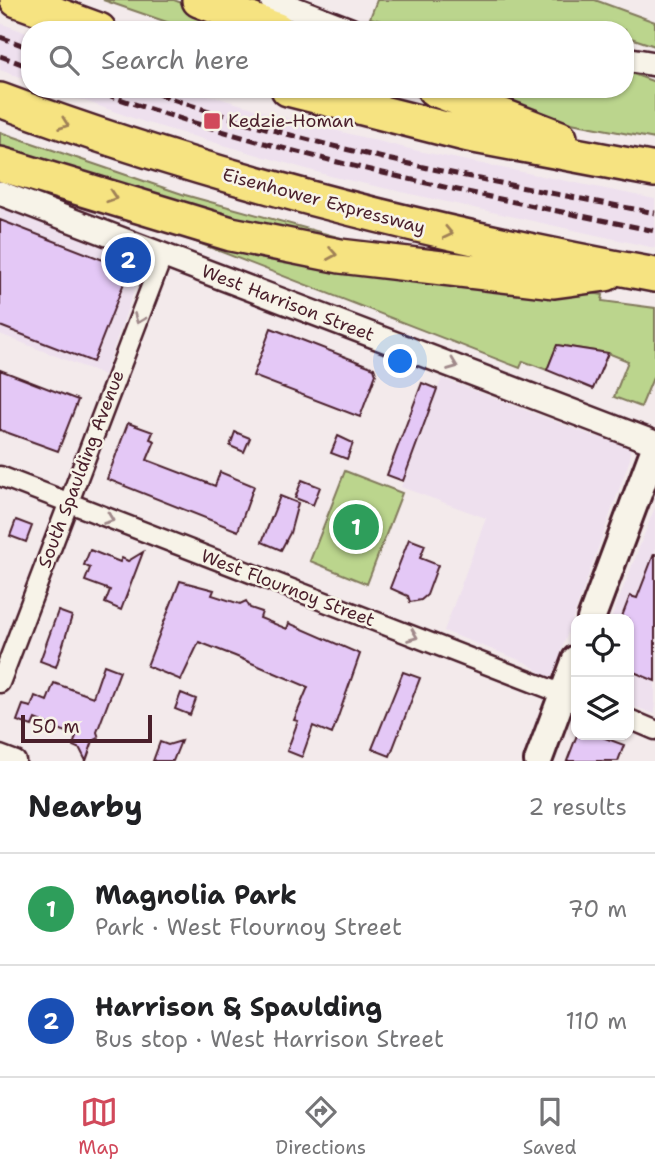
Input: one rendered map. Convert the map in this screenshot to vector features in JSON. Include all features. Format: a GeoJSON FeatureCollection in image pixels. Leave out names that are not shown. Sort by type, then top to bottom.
{"type":"FeatureCollection","features":[{"type":"Feature","properties":{"kind":"highway"},"geometry":{"type":"LineString","coordinates":[[17,0],[74,21]]}},
{"type":"Feature","properties":{"kind":"highway"},"geometry":{"type":"LineString","coordinates":[[199,0],[254,21]]}},
{"type":"Feature","properties":{"kind":"highway"},"geometry":{"type":"LineString","coordinates":[[323,98],[469,135],[655,170]]}},
{"type":"Feature","properties":{"kind":"highway"},"geometry":{"type":"LineString","coordinates":[[459,98],[527,123],[610,160]]}},
{"type":"Feature","properties":{"kind":"highway","name":"Eisenhower Expressway"},"geometry":{"type":"LineString","coordinates":[[0,100],[170,159],[414,226],[642,273]]}},
{"type":"Feature","properties":{"kind":"highway"},"geometry":{"type":"LineString","coordinates":[[0,164],[231,234],[340,256],[554,281],[642,273]]}},
{"type":"Feature","properties":{"kind":"main road"},"geometry":{"type":"LineString","coordinates":[[593,614],[655,446]]}},
{"type":"Feature","properties":{"kind":"main road"},"geometry":{"type":"LineString","coordinates":[[538,761],[570,697],[573,677]]}},
{"type":"Feature","properties":{"kind":"street"},"geometry":{"type":"LineString","coordinates":[[272,0],[327,21]]}},
{"type":"Feature","properties":{"kind":"street"},"geometry":{"type":"LineString","coordinates":[[634,60],[655,64]]}},
{"type":"Feature","properties":{"kind":"street","name":"West Harrison Street"},"geometry":{"type":"LineString","coordinates":[[0,193],[655,446]]}},
{"type":"Feature","properties":{"kind":"street","name":"South Spaulding Avenue"},"geometry":{"type":"LineString","coordinates":[[0,684],[163,256]]}},
{"type":"Feature","properties":{"kind":"street","name":"West Flournoy Street"},"geometry":{"type":"LineString","coordinates":[[0,476],[570,697]]}},
{"type":"Feature","properties":{"kind":"street"},"geometry":{"type":"LineString","coordinates":[[634,721],[655,730]]}},
{"type":"Feature","properties":{"kind":"street"},"geometry":{"type":"LineString","coordinates":[[0,755],[16,761]]}},
{"type":"Feature","properties":{"kind":"shaded area"},"geometry":{"type":"Polygon","coordinates":[[[0,23],[21,31],[21,78],[0,70],[0,23]]]}},
{"type":"Feature","properties":{"kind":"shaded area"},"geometry":{"type":"Polygon","coordinates":[[[76,98],[219,98],[414,150],[655,199],[655,248],[334,177],[144,122],[76,98]]]}},
{"type":"Feature","properties":{"kind":"shaded area"},"geometry":{"type":"Polygon","coordinates":[[[0,207],[144,263],[104,375],[0,334],[0,207]]]}},
{"type":"Feature","properties":{"kind":"shaded area"},"geometry":{"type":"Polygon","coordinates":[[[442,378],[596,437],[608,435],[630,448],[630,459],[575,614],[571,614],[571,624],[561,652],[564,659],[558,673],[552,677],[544,675],[527,663],[444,631],[486,518],[401,487],[442,378]]]}},
{"type":"Feature","properties":{"kind":"shaded area"},"geometry":{"type":"Polygon","coordinates":[[[655,507],[655,714],[634,707],[634,614],[613,614],[655,507]]]}},
{"type":"Feature","properties":{"kind":"green space"},"geometry":{"type":"Polygon","coordinates":[[[103,0],[174,0],[228,21],[164,21],[103,0]]]}},
{"type":"Feature","properties":{"kind":"green space"},"geometry":{"type":"Polygon","coordinates":[[[377,0],[595,0],[655,22],[655,46],[634,39],[634,21],[382,21],[370,18],[377,0]]]}},
{"type":"Feature","properties":{"kind":"green space"},"geometry":{"type":"Polygon","coordinates":[[[634,74],[655,82],[655,139],[545,118],[484,98],[634,98],[634,74]]]}},
{"type":"Feature","properties":{"kind":"green space"},"geometry":{"type":"Polygon","coordinates":[[[0,132],[185,195],[352,241],[331,246],[0,150],[0,132]]]}},
{"type":"Feature","properties":{"kind":"green space"},"geometry":{"type":"Polygon","coordinates":[[[111,209],[603,295],[602,301],[655,308],[655,373],[641,407],[614,397],[628,361],[608,353],[557,345],[547,370],[523,361],[520,368],[111,209]]]}},
{"type":"Feature","properties":{"kind":"green space"},"geometry":{"type":"Polygon","coordinates":[[[345,471],[402,493],[367,584],[310,561],[345,471]]]}},
{"type":"Feature","properties":{"kind":"building"},"geometry":{"type":"Polygon","coordinates":[[[0,220],[129,270],[93,362],[0,326],[0,220]]]}},
{"type":"Feature","properties":{"kind":"building"},"geometry":{"type":"Polygon","coordinates":[[[271,328],[374,368],[376,374],[360,417],[253,376],[271,328]]]}},
{"type":"Feature","properties":{"kind":"building"},"geometry":{"type":"Polygon","coordinates":[[[557,345],[608,353],[593,389],[547,370],[557,345]]]}},
{"type":"Feature","properties":{"kind":"building"},"geometry":{"type":"Polygon","coordinates":[[[0,370],[78,400],[58,451],[0,430],[0,370]]]}},
{"type":"Feature","properties":{"kind":"building"},"geometry":{"type":"Polygon","coordinates":[[[422,383],[437,389],[403,481],[387,475],[422,383]]]}},
{"type":"Feature","properties":{"kind":"building"},"geometry":{"type":"Polygon","coordinates":[[[128,423],[153,432],[150,439],[155,441],[147,460],[215,486],[220,472],[254,486],[238,531],[107,479],[128,423]]]}},
{"type":"Feature","properties":{"kind":"building"},"geometry":{"type":"Polygon","coordinates":[[[235,432],[250,438],[244,452],[230,446],[235,432]]]}},
{"type":"Feature","properties":{"kind":"building"},"geometry":{"type":"Polygon","coordinates":[[[338,436],[353,443],[347,459],[331,453],[338,436]]]}},
{"type":"Feature","properties":{"kind":"building"},"geometry":{"type":"Polygon","coordinates":[[[302,480],[320,487],[313,505],[295,498],[302,480]]]}},
{"type":"Feature","properties":{"kind":"building"},"geometry":{"type":"Polygon","coordinates":[[[280,496],[298,503],[290,533],[281,550],[262,542],[280,496]]]}},
{"type":"Feature","properties":{"kind":"building"},"geometry":{"type":"Polygon","coordinates":[[[16,520],[32,526],[26,542],[10,536],[16,520]]]}},
{"type":"Feature","properties":{"kind":"building"},"geometry":{"type":"Polygon","coordinates":[[[409,539],[425,545],[420,558],[438,565],[427,595],[421,600],[410,602],[408,596],[390,588],[409,539]]]}},
{"type":"Feature","properties":{"kind":"building"},"geometry":{"type":"Polygon","coordinates":[[[90,550],[120,562],[122,558],[128,561],[143,552],[121,610],[105,603],[110,590],[85,581],[90,568],[84,565],[90,550]]]}},
{"type":"Feature","properties":{"kind":"building"},"geometry":{"type":"Polygon","coordinates":[[[655,554],[655,681],[634,672],[634,614],[623,614],[630,596],[637,598],[655,554]]]}},
{"type":"Feature","properties":{"kind":"building"},"geometry":{"type":"Polygon","coordinates":[[[180,581],[214,590],[212,595],[240,604],[246,601],[250,608],[262,612],[260,618],[287,629],[289,623],[360,654],[332,734],[313,726],[302,757],[287,751],[298,721],[294,720],[308,687],[199,642],[181,680],[147,666],[180,581]]]}},
{"type":"Feature","properties":{"kind":"building"},"geometry":{"type":"Polygon","coordinates":[[[58,611],[72,616],[56,667],[40,661],[58,611]]]}},
{"type":"Feature","properties":{"kind":"building"},"geometry":{"type":"Polygon","coordinates":[[[104,665],[120,671],[97,732],[99,738],[93,741],[86,761],[80,749],[73,746],[76,736],[35,719],[32,726],[17,721],[23,705],[31,707],[35,696],[47,701],[54,683],[93,697],[104,665]]]}},
{"type":"Feature","properties":{"kind":"building"},"geometry":{"type":"Polygon","coordinates":[[[403,672],[420,678],[390,756],[372,749],[403,672]]]}},
{"type":"Feature","properties":{"kind":"building"},"geometry":{"type":"Polygon","coordinates":[[[181,693],[196,699],[190,715],[175,709],[181,693]]]}},
{"type":"Feature","properties":{"kind":"building"},"geometry":{"type":"Polygon","coordinates":[[[575,740],[610,740],[624,745],[618,761],[567,761],[575,740]]]}},
{"type":"Feature","properties":{"kind":"building"},"geometry":{"type":"Polygon","coordinates":[[[181,741],[173,761],[153,761],[160,742],[168,745],[181,741]]]}},
{"type":"Feature","properties":{"kind":"railway"},"geometry":{"type":"LineString","coordinates":[[0,37],[21,45]]}},
{"type":"Feature","properties":{"kind":"railway"},"geometry":{"type":"LineString","coordinates":[[0,56],[21,64]]}},
{"type":"Feature","properties":{"kind":"railway"},"geometry":{"type":"LineString","coordinates":[[118,98],[230,134],[300,153],[655,231]]}},
{"type":"Feature","properties":{"kind":"railway"},"geometry":{"type":"LineString","coordinates":[[171,98],[333,146],[461,175],[655,213]]}},
{"type":"Feature","properties":{"kind":"place","name":"Kedzie-Homan"},"geometry":{"type":"Point","coordinates":[212,121]}},
{"type":"Feature","properties":{"kind":"place","name":"Harrison & Spaulding"},"geometry":{"type":"Point","coordinates":[128,260]}},
{"type":"Feature","properties":{"kind":"place","name":"Magnolia Park"},"geometry":{"type":"Point","coordinates":[356,527]}}]}
